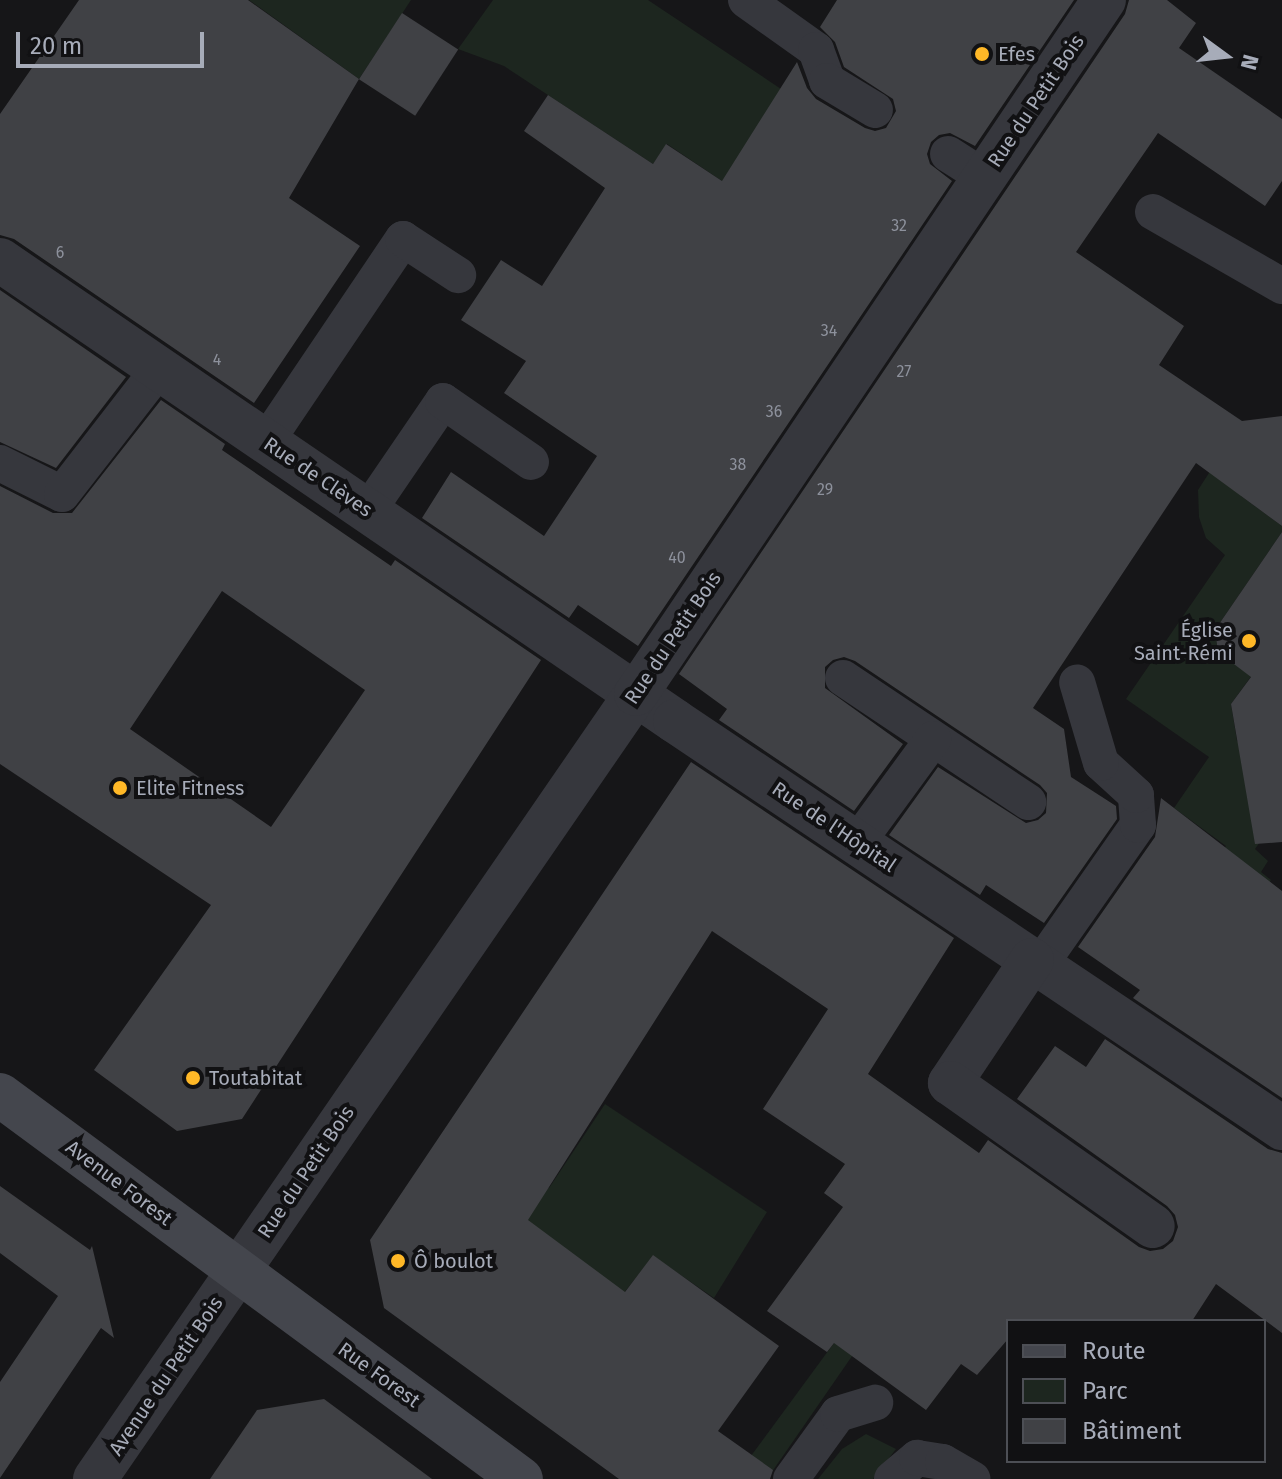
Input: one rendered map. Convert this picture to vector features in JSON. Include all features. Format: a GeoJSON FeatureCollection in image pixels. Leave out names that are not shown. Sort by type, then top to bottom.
{"type":"FeatureCollection","features":[{"type":"Feature","properties":{"kind":"main road","name":"Avenue Forest"},"geometry":{"type":"LineString","coordinates":[[0,1095],[238,1272]]}},
{"type":"Feature","properties":{"kind":"main road","name":"Rue Forest"},"geometry":{"type":"LineString","coordinates":[[238,1272],[521,1479]]}},
{"type":"Feature","properties":{"kind":"street","name":"Rue du Petit Bois"},"geometry":{"type":"LineString","coordinates":[[238,1272],[636,694],[1104,0]]}},
{"type":"Feature","properties":{"kind":"street","name":"Rue de Clèves"},"geometry":{"type":"LineString","coordinates":[[0,260],[636,694]]}},
{"type":"Feature","properties":{"kind":"street","name":"Rue de l'Hôpital"},"geometry":{"type":"LineString","coordinates":[[636,694],[1282,1128]]}},
{"type":"Feature","properties":{"kind":"street"},"geometry":{"type":"LineString","coordinates":[[1036,963],[950,1083],[1153,1226]]}},
{"type":"Feature","properties":{"kind":"street","name":"Avenue du Petit Bois"},"geometry":{"type":"LineString","coordinates":[[95,1479],[238,1272]]}},
{"type":"Feature","properties":{"kind":"lane"},"geometry":{"type":"LineString","coordinates":[[746,0],[816,50],[827,81],[875,110]]}},
{"type":"Feature","properties":{"kind":"lane"},"geometry":{"type":"LineString","coordinates":[[948,154],[984,177]]}},
{"type":"Feature","properties":{"kind":"lane"},"geometry":{"type":"LineString","coordinates":[[1153,212],[1282,286]]}},
{"type":"Feature","properties":{"kind":"lane"},"geometry":{"type":"LineString","coordinates":[[266,442],[403,239],[458,275]]}},
{"type":"Feature","properties":{"kind":"lane"},"geometry":{"type":"LineString","coordinates":[[0,463],[62,494],[159,369]]}},
{"type":"Feature","properties":{"kind":"lane"},"geometry":{"type":"LineString","coordinates":[[368,511],[443,401],[531,462]]}},
{"type":"Feature","properties":{"kind":"lane"},"geometry":{"type":"LineString","coordinates":[[843,678],[1028,802]]}},
{"type":"Feature","properties":{"kind":"lane"},"geometry":{"type":"LineString","coordinates":[[1036,963],[1138,825],[1136,795],[1101,763],[1077,682]]}},
{"type":"Feature","properties":{"kind":"lane"},"geometry":{"type":"LineString","coordinates":[[857,843],[933,739]]}},
{"type":"Feature","properties":{"kind":"lane"},"geometry":{"type":"LineString","coordinates":[[791,1479],[838,1414],[875,1403]]}},
{"type":"Feature","properties":{"kind":"lane"},"geometry":{"type":"LineString","coordinates":[[892,1479],[917,1458],[943,1462],[972,1479]]}},
{"type":"Feature","properties":{"kind":"green space"},"geometry":{"type":"Polygon","coordinates":[[[249,0],[411,0],[359,79],[249,0]]]}},
{"type":"Feature","properties":{"kind":"green space"},"geometry":{"type":"Polygon","coordinates":[[[493,0],[648,0],[781,89],[795,230],[667,144],[653,164],[504,66],[458,49],[493,0]]]}},
{"type":"Feature","properties":{"kind":"green space"},"geometry":{"type":"Polygon","coordinates":[[[1227,445],[1254,478],[1241,496],[1282,526],[1282,532],[1215,630],[1218,652],[1237,666],[1260,664],[1231,704],[1237,741],[1272,765],[1282,811],[1255,849],[1268,861],[1261,872],[1271,880],[1249,911],[1204,880],[1226,846],[1174,808],[1209,757],[1126,699],[1225,555],[1206,538],[1199,517],[1198,490],[1227,445]]]}},
{"type":"Feature","properties":{"kind":"green space"},"geometry":{"type":"Polygon","coordinates":[[[605,1104],[767,1212],[714,1298],[653,1256],[608,1313],[466,1245],[518,1168],[549,1188],[605,1104]]]}},
{"type":"Feature","properties":{"kind":"green space"},"geometry":{"type":"Polygon","coordinates":[[[878,1283],[895,1294],[767,1479],[734,1479],[878,1283]]]}},
{"type":"Feature","properties":{"kind":"green space"},"geometry":{"type":"Polygon","coordinates":[[[866,1434],[896,1449],[873,1479],[818,1479],[842,1449],[866,1434]]]}},
{"type":"Feature","properties":{"kind":"building"},"geometry":{"type":"Polygon","coordinates":[[[79,0],[248,0],[359,79],[289,198],[360,246],[254,403],[14,239],[0,235],[0,114],[79,0]]]}},
{"type":"Feature","properties":{"kind":"building"},"geometry":{"type":"Polygon","coordinates":[[[837,0],[1074,0],[975,146],[950,133],[939,135],[931,142],[927,154],[930,164],[952,181],[638,646],[578,605],[569,618],[422,518],[451,472],[544,536],[597,456],[504,393],[526,361],[461,320],[501,260],[542,286],[605,188],[524,131],[548,95],[653,164],[666,144],[722,181],[797,62],[807,88],[816,99],[865,128],[875,131],[886,128],[896,111],[893,99],[844,67],[835,42],[820,27],[837,0]]]}},
{"type":"Feature","properties":{"kind":"building"},"geometry":{"type":"Polygon","coordinates":[[[1129,0],[1167,0],[1196,23],[1179,48],[1282,119],[1282,181],[1265,206],[1158,133],[1076,252],[1184,326],[1159,365],[1242,421],[1282,416],[1282,526],[1196,463],[1033,708],[1064,729],[1071,777],[1116,806],[1117,819],[1044,923],[986,885],[980,895],[889,835],[938,767],[1026,823],[1038,820],[1046,813],[1047,793],[1040,785],[855,661],[844,657],[833,660],[825,667],[825,688],[903,744],[854,811],[719,720],[727,709],[679,674],[1125,14],[1129,0]]]}},
{"type":"Feature","properties":{"kind":"building"},"geometry":{"type":"Polygon","coordinates":[[[402,13],[458,49],[415,116],[359,79],[402,13]]]}},
{"type":"Feature","properties":{"kind":"building"},"geometry":{"type":"Polygon","coordinates":[[[0,290],[126,377],[56,468],[0,442],[0,290]]]}},
{"type":"Feature","properties":{"kind":"building"},"geometry":{"type":"Polygon","coordinates":[[[161,400],[225,444],[222,450],[391,566],[395,560],[541,660],[242,1119],[177,1131],[94,1070],[211,905],[0,764],[0,486],[53,513],[72,513],[161,400]],[[222,591],[130,729],[271,827],[365,690],[222,591]]]}},
{"type":"Feature","properties":{"kind":"building","name":"Église Saint-Rémi"},"geometry":{"type":"Polygon","coordinates":[[[1282,532],[1282,842],[1255,844],[1231,704],[1251,677],[1218,652],[1215,630],[1282,532]]]}},
{"type":"Feature","properties":{"kind":"building"},"geometry":{"type":"Polygon","coordinates":[[[691,762],[954,938],[868,1074],[979,1153],[988,1140],[1139,1247],[1150,1251],[1163,1249],[1173,1241],[1178,1227],[1175,1215],[1167,1206],[1017,1099],[1055,1046],[1086,1067],[1105,1039],[1268,1149],[1282,1153],[1282,1333],[1216,1284],[1193,1319],[1006,1319],[1006,1341],[977,1375],[961,1364],[926,1410],[834,1343],[827,1352],[767,1311],[843,1207],[824,1193],[845,1164],[763,1109],[828,1009],[712,931],[528,1220],[625,1292],[653,1255],[779,1346],[718,1431],[773,1470],[770,1479],[619,1479],[384,1308],[370,1240],[691,762]]]}},
{"type":"Feature","properties":{"kind":"building"},"geometry":{"type":"Polygon","coordinates":[[[1161,798],[1282,891],[1282,1098],[1133,998],[1140,990],[1078,947],[1155,837],[1161,798]]]}},
{"type":"Feature","properties":{"kind":"building"},"geometry":{"type":"Polygon","coordinates":[[[0,1186],[90,1250],[92,1246],[114,1338],[101,1328],[0,1478],[0,1382],[58,1296],[0,1253],[0,1186]]]}},
{"type":"Feature","properties":{"kind":"building"},"geometry":{"type":"Polygon","coordinates":[[[324,1399],[432,1479],[210,1479],[257,1410],[324,1399]]]}},
{"type":"Feature","properties":{"kind":"place","name":"Efes"},"geometry":{"type":"Point","coordinates":[982,54]}},
{"type":"Feature","properties":{"kind":"place","name":"Église Saint-Rémi"},"geometry":{"type":"Point","coordinates":[1249,641]}},
{"type":"Feature","properties":{"kind":"place","name":"Elite Fitness"},"geometry":{"type":"Point","coordinates":[120,788]}},
{"type":"Feature","properties":{"kind":"place","name":"Toutabitat"},"geometry":{"type":"Point","coordinates":[193,1078]}},
{"type":"Feature","properties":{"kind":"place","name":"Ô boulot"},"geometry":{"type":"Point","coordinates":[398,1261]}}]}
